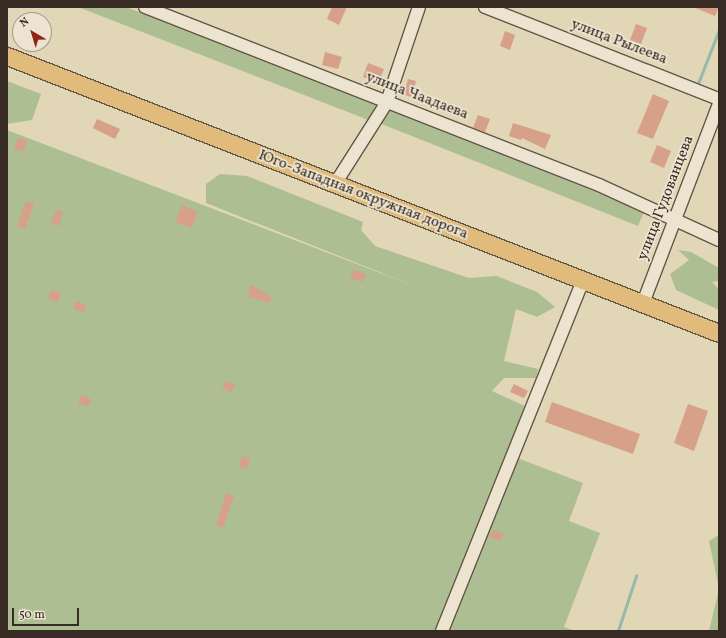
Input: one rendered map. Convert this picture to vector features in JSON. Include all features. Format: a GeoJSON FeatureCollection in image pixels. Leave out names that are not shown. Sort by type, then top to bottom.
{"type":"FeatureCollection","features":[{"type":"Feature","properties":{"kind":"highway","name":"Юго-Западная окружная дорога"},"geometry":{"type":"LineString","coordinates":[[7,56],[719,333]]}},
{"type":"Feature","properties":{"kind":"street","name":"улица Чаадаева"},"geometry":{"type":"LineString","coordinates":[[145,7],[599,185],[674,222],[719,240]]}},
{"type":"Feature","properties":{"kind":"street"},"geometry":{"type":"LineString","coordinates":[[335,184],[387,102],[419,7]]}},
{"type":"Feature","properties":{"kind":"street","name":"улица Рылеева"},"geometry":{"type":"LineString","coordinates":[[485,7],[719,99]]}},
{"type":"Feature","properties":{"kind":"street","name":"улица Гудованцева"},"geometry":{"type":"LineString","coordinates":[[643,303],[719,104]]}},
{"type":"Feature","properties":{"kind":"street"},"geometry":{"type":"LineString","coordinates":[[442,631],[583,280]]}},
{"type":"Feature","properties":{"kind":"green space"},"geometry":{"type":"Polygon","coordinates":[[[78,7],[126,7],[379,105],[371,121],[78,7]]]}},
{"type":"Feature","properties":{"kind":"green space"},"geometry":{"type":"Polygon","coordinates":[[[7,81],[41,94],[32,120],[7,124],[7,81]]]}},
{"type":"Feature","properties":{"kind":"green space"},"geometry":{"type":"Polygon","coordinates":[[[387,109],[600,193],[644,212],[638,226],[379,123],[387,109]]]}},
{"type":"Feature","properties":{"kind":"green space"},"geometry":{"type":"Polygon","coordinates":[[[7,130],[417,287],[206,203],[206,184],[220,174],[247,176],[363,222],[361,230],[375,246],[469,278],[497,276],[537,292],[555,307],[537,317],[516,309],[504,361],[538,369],[536,378],[504,378],[492,391],[525,406],[507,454],[583,483],[569,521],[600,533],[564,627],[576,631],[7,631],[7,130]]]}},
{"type":"Feature","properties":{"kind":"green space"},"geometry":{"type":"Polygon","coordinates":[[[678,250],[691,252],[719,268],[719,281],[712,282],[719,289],[719,310],[676,290],[670,274],[689,260],[678,250]]]}},
{"type":"Feature","properties":{"kind":"green space"},"geometry":{"type":"Polygon","coordinates":[[[719,535],[719,589],[709,541],[719,535]]]}},
{"type":"Feature","properties":{"kind":"green space"},"geometry":{"type":"Polygon","coordinates":[[[719,589],[719,631],[709,631],[719,589]]]}},
{"type":"Feature","properties":{"kind":"building"},"geometry":{"type":"Polygon","coordinates":[[[332,7],[347,7],[339,25],[327,19],[332,7]]]}},
{"type":"Feature","properties":{"kind":"building"},"geometry":{"type":"Polygon","coordinates":[[[693,7],[719,7],[715,16],[693,7]]]}},
{"type":"Feature","properties":{"kind":"building"},"geometry":{"type":"Polygon","coordinates":[[[636,24],[647,28],[641,44],[630,40],[636,24]]]}},
{"type":"Feature","properties":{"kind":"building"},"geometry":{"type":"Polygon","coordinates":[[[505,31],[515,35],[510,50],[500,46],[505,31]]]}},
{"type":"Feature","properties":{"kind":"building"},"geometry":{"type":"Polygon","coordinates":[[[325,52],[342,57],[338,69],[322,65],[325,52]]]}},
{"type":"Feature","properties":{"kind":"building"},"geometry":{"type":"Polygon","coordinates":[[[368,63],[384,69],[379,82],[363,77],[368,63]]]}},
{"type":"Feature","properties":{"kind":"building"},"geometry":{"type":"Polygon","coordinates":[[[408,79],[416,81],[412,97],[404,95],[408,79]]]}},
{"type":"Feature","properties":{"kind":"building"},"geometry":{"type":"Polygon","coordinates":[[[653,94],[669,101],[653,139],[637,133],[653,94]]]}},
{"type":"Feature","properties":{"kind":"building"},"geometry":{"type":"Polygon","coordinates":[[[478,115],[490,119],[485,132],[473,128],[478,115]]]}},
{"type":"Feature","properties":{"kind":"building"},"geometry":{"type":"Polygon","coordinates":[[[97,119],[120,129],[115,139],[93,128],[97,119]]]}},
{"type":"Feature","properties":{"kind":"building"},"geometry":{"type":"Polygon","coordinates":[[[513,123],[551,135],[545,149],[522,138],[521,140],[509,136],[513,123]]]}},
{"type":"Feature","properties":{"kind":"building"},"geometry":{"type":"Polygon","coordinates":[[[18,138],[27,141],[23,152],[14,149],[18,138]]]}},
{"type":"Feature","properties":{"kind":"building"},"geometry":{"type":"Polygon","coordinates":[[[657,145],[671,151],[664,168],[650,162],[657,145]]]}},
{"type":"Feature","properties":{"kind":"building"},"geometry":{"type":"Polygon","coordinates":[[[26,201],[34,204],[25,229],[17,226],[26,201]]]}},
{"type":"Feature","properties":{"kind":"building"},"geometry":{"type":"Polygon","coordinates":[[[182,205],[198,212],[192,228],[175,222],[182,205]]]}},
{"type":"Feature","properties":{"kind":"building"},"geometry":{"type":"Polygon","coordinates":[[[56,210],[63,212],[59,226],[51,223],[56,210]]]}},
{"type":"Feature","properties":{"kind":"building"},"geometry":{"type":"Polygon","coordinates":[[[353,270],[366,274],[363,282],[350,278],[353,270]]]}},
{"type":"Feature","properties":{"kind":"building"},"geometry":{"type":"Polygon","coordinates":[[[251,285],[272,297],[269,303],[247,296],[251,285]]]}},
{"type":"Feature","properties":{"kind":"building"},"geometry":{"type":"Polygon","coordinates":[[[51,290],[61,293],[58,302],[48,299],[51,290]]]}},
{"type":"Feature","properties":{"kind":"building"},"geometry":{"type":"Polygon","coordinates":[[[76,301],[86,305],[84,313],[73,309],[76,301]]]}},
{"type":"Feature","properties":{"kind":"building"},"geometry":{"type":"Polygon","coordinates":[[[226,381],[235,385],[231,393],[222,388],[226,381]]]}},
{"type":"Feature","properties":{"kind":"building"},"geometry":{"type":"Polygon","coordinates":[[[514,384],[528,391],[524,398],[510,392],[514,384]]]}},
{"type":"Feature","properties":{"kind":"building"},"geometry":{"type":"Polygon","coordinates":[[[81,395],[91,399],[88,407],[78,403],[81,395]]]}},
{"type":"Feature","properties":{"kind":"building"},"geometry":{"type":"Polygon","coordinates":[[[552,402],[640,434],[633,454],[545,422],[552,402]]]}},
{"type":"Feature","properties":{"kind":"building"},"geometry":{"type":"Polygon","coordinates":[[[688,404],[708,411],[694,451],[674,443],[688,404]]]}},
{"type":"Feature","properties":{"kind":"building"},"geometry":{"type":"Polygon","coordinates":[[[242,456],[250,459],[247,469],[239,466],[242,456]]]}},
{"type":"Feature","properties":{"kind":"building"},"geometry":{"type":"Polygon","coordinates":[[[226,493],[234,496],[223,528],[216,525],[226,493]]]}},
{"type":"Feature","properties":{"kind":"building"},"geometry":{"type":"Polygon","coordinates":[[[493,530],[504,534],[501,541],[490,537],[493,530]]]}},
{"type":"Feature","properties":{"kind":"waterway"},"geometry":{"type":"LineString","coordinates":[[697,86],[719,30]]}},
{"type":"Feature","properties":{"kind":"waterway"},"geometry":{"type":"LineString","coordinates":[[618,631],[636,576]]}}]}
